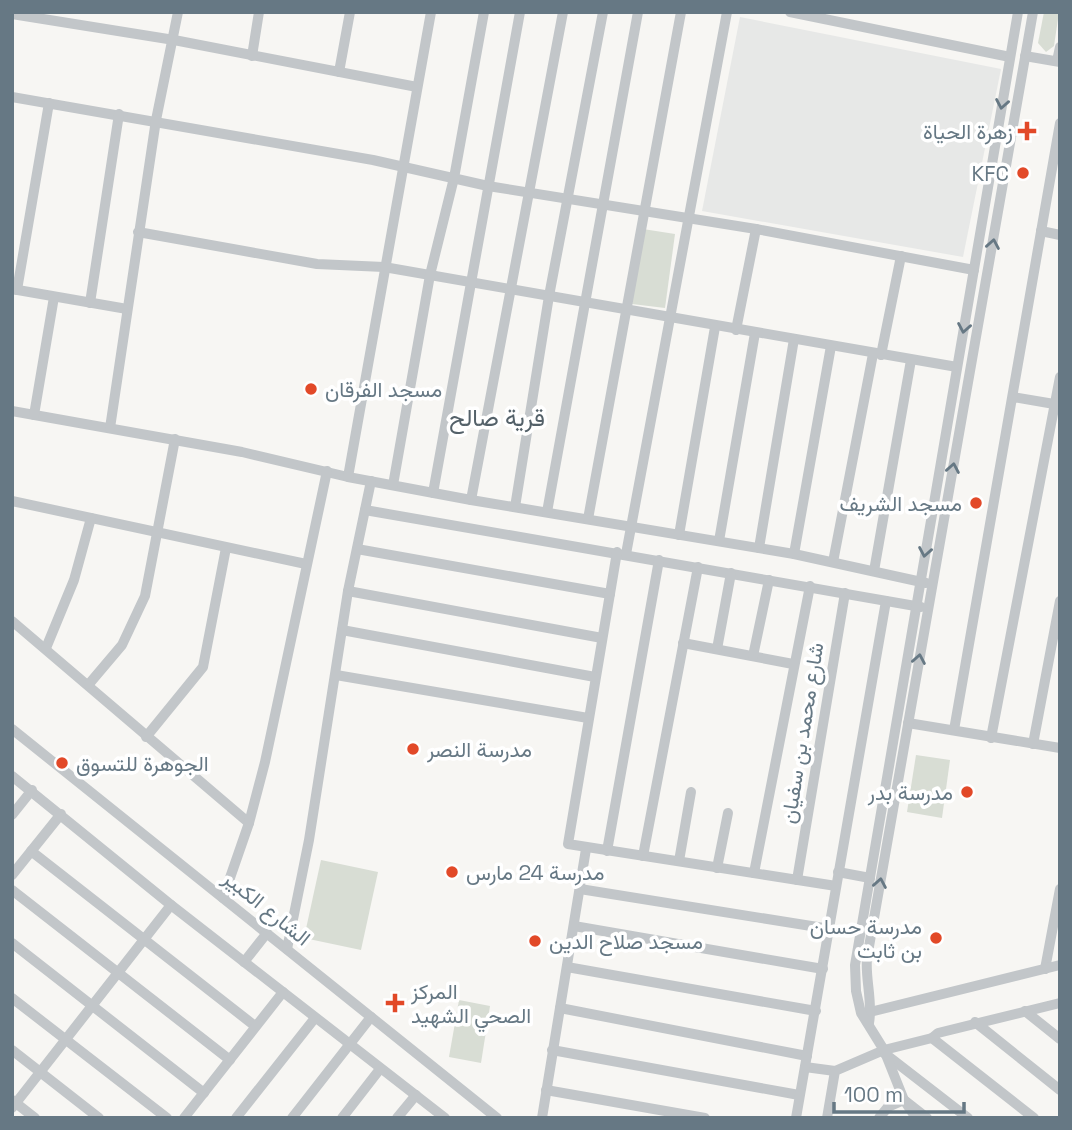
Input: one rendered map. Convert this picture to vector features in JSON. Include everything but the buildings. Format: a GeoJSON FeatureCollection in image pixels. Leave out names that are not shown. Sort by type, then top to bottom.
{"type":"FeatureCollection","features":[{"type":"Feature","properties":{"kind":"street"},"geometry":{"type":"LineString","coordinates":[[110,428],[156,120],[178,12]]}},
{"type":"Feature","properties":{"kind":"street"},"geometry":{"type":"LineString","coordinates":[[252,55],[259,12]]}},
{"type":"Feature","properties":{"kind":"street"},"geometry":{"type":"LineString","coordinates":[[339,72],[350,12]]}},
{"type":"Feature","properties":{"kind":"street"},"geometry":{"type":"LineString","coordinates":[[348,477],[401,167],[431,12]]}},
{"type":"Feature","properties":{"kind":"street"},"geometry":{"type":"LineString","coordinates":[[393,485],[430,275],[454,178],[484,12]]}},
{"type":"Feature","properties":{"kind":"street"},"geometry":{"type":"LineString","coordinates":[[433,493],[520,12]]}},
{"type":"Feature","properties":{"kind":"street"},"geometry":{"type":"LineString","coordinates":[[471,500],[563,12]]}},
{"type":"Feature","properties":{"kind":"street"},"geometry":{"type":"LineString","coordinates":[[515,507],[549,296],[603,12]]}},
{"type":"Feature","properties":{"kind":"street"},"geometry":{"type":"LineString","coordinates":[[547,512],[638,12]]}},
{"type":"Feature","properties":{"kind":"street"},"geometry":{"type":"LineString","coordinates":[[588,519],[681,12]]}},
{"type":"Feature","properties":{"kind":"street"},"geometry":{"type":"LineString","coordinates":[[727,12],[631,526],[610,594],[567,842],[586,849],[836,886]]}},
{"type":"Feature","properties":{"kind":"street"},"geometry":{"type":"LineString","coordinates":[[793,12],[1010,57]]}},
{"type":"Feature","properties":{"kind":"street"},"geometry":{"type":"LineString","coordinates":[[862,26],[865,12]]}},
{"type":"Feature","properties":{"kind":"street"},"geometry":{"type":"LineString","coordinates":[[926,583],[957,367],[1018,12]]}},
{"type":"Feature","properties":{"kind":"street"},"geometry":{"type":"LineString","coordinates":[[909,1111],[856,991],[855,965],[1033,12]]}},
{"type":"Feature","properties":{"kind":"street"},"geometry":{"type":"LineString","coordinates":[[12,14],[174,40],[417,87]]}},
{"type":"Feature","properties":{"kind":"street"},"geometry":{"type":"LineString","coordinates":[[1025,56],[1058,62],[1060,47]]}},
{"type":"Feature","properties":{"kind":"street"},"geometry":{"type":"LineString","coordinates":[[12,97],[156,120],[488,186],[687,217],[974,270]]}},
{"type":"Feature","properties":{"kind":"street"},"geometry":{"type":"LineString","coordinates":[[49,103],[14,289],[127,309]]}},
{"type":"Feature","properties":{"kind":"street"},"geometry":{"type":"LineString","coordinates":[[90,303],[119,114]]}},
{"type":"Feature","properties":{"kind":"street"},"geometry":{"type":"LineString","coordinates":[[954,730],[1060,123]]}},
{"type":"Feature","properties":{"kind":"street"},"geometry":{"type":"LineString","coordinates":[[736,330],[756,229]]}},
{"type":"Feature","properties":{"kind":"street"},"geometry":{"type":"LineString","coordinates":[[138,232],[317,264],[384,267],[715,327],[957,367]]}},
{"type":"Feature","properties":{"kind":"street"},"geometry":{"type":"LineString","coordinates":[[1041,232],[1060,235]]}},
{"type":"Feature","properties":{"kind":"street"},"geometry":{"type":"LineString","coordinates":[[833,562],[901,256]]}},
{"type":"Feature","properties":{"kind":"street"},"geometry":{"type":"LineString","coordinates":[[34,415],[54,297]]}},
{"type":"Feature","properties":{"kind":"street"},"geometry":{"type":"LineString","coordinates":[[679,535],[715,327]]}},
{"type":"Feature","properties":{"kind":"street"},"geometry":{"type":"LineString","coordinates":[[719,541],[755,333]]}},
{"type":"Feature","properties":{"kind":"street"},"geometry":{"type":"LineString","coordinates":[[759,548],[794,339]]}},
{"type":"Feature","properties":{"kind":"street"},"geometry":{"type":"LineString","coordinates":[[794,554],[831,346]]}},
{"type":"Feature","properties":{"kind":"street"},"geometry":{"type":"LineString","coordinates":[[874,571],[911,360]]}},
{"type":"Feature","properties":{"kind":"street"},"geometry":{"type":"LineString","coordinates":[[991,738],[1057,405],[1060,377]]}},
{"type":"Feature","properties":{"kind":"street"},"geometry":{"type":"LineString","coordinates":[[1013,397],[1057,405]]}},
{"type":"Feature","properties":{"kind":"street"},"geometry":{"type":"LineString","coordinates":[[12,411],[174,439],[348,477],[471,500],[794,554],[926,583]]}},
{"type":"Feature","properties":{"kind":"street"},"geometry":{"type":"LineString","coordinates":[[89,684],[122,645],[138,613],[149,580],[174,439]]}},
{"type":"Feature","properties":{"kind":"street"},"geometry":{"type":"LineString","coordinates":[[223,898],[249,823],[282,695],[306,564],[327,471]]}},
{"type":"Feature","properties":{"kind":"street"},"geometry":{"type":"LineString","coordinates":[[287,949],[336,675],[348,591],[370,481]]}},
{"type":"Feature","properties":{"kind":"street"},"geometry":{"type":"LineString","coordinates":[[12,501],[306,564]]}},
{"type":"Feature","properties":{"kind":"street"},"geometry":{"type":"LineString","coordinates":[[365,510],[922,607]]}},
{"type":"Feature","properties":{"kind":"street"},"geometry":{"type":"LineString","coordinates":[[46,648],[74,580],[91,517]]}},
{"type":"Feature","properties":{"kind":"street"},"geometry":{"type":"LineString","coordinates":[[146,737],[203,667],[209,651],[226,548]]}},
{"type":"Feature","properties":{"kind":"street"},"geometry":{"type":"LineString","coordinates":[[357,550],[610,594]]}},
{"type":"Feature","properties":{"kind":"street"},"geometry":{"type":"LineString","coordinates":[[607,851],[659,560]]}},
{"type":"Feature","properties":{"kind":"street"},"geometry":{"type":"LineString","coordinates":[[643,856],[698,567]]}},
{"type":"Feature","properties":{"kind":"street"},"geometry":{"type":"LineString","coordinates":[[717,649],[731,573]]}},
{"type":"Feature","properties":{"kind":"street"},"geometry":{"type":"LineString","coordinates":[[753,656],[769,579]]}},
{"type":"Feature","properties":{"kind":"street"},"geometry":{"type":"LineString","coordinates":[[754,873],[810,586]]}},
{"type":"Feature","properties":{"kind":"street"},"geometry":{"type":"LineString","coordinates":[[348,591],[602,638]]}},
{"type":"Feature","properties":{"kind":"street","name":"شارع محمد بن سفيان"},"geometry":{"type":"LineString","coordinates":[[797,880],[845,593]]}},
{"type":"Feature","properties":{"kind":"street"},"geometry":{"type":"LineString","coordinates":[[796,1118],[886,601]]}},
{"type":"Feature","properties":{"kind":"street"},"geometry":{"type":"LineString","coordinates":[[1033,744],[1060,601]]}},
{"type":"Feature","properties":{"kind":"street"},"geometry":{"type":"LineString","coordinates":[[867,1016],[867,958],[908,723],[922,607]]}},
{"type":"Feature","properties":{"kind":"street"},"geometry":{"type":"LineString","coordinates":[[12,621],[249,823]]}},
{"type":"Feature","properties":{"kind":"street"},"geometry":{"type":"LineString","coordinates":[[342,630],[595,677]]}},
{"type":"Feature","properties":{"kind":"street"},"geometry":{"type":"LineString","coordinates":[[683,643],[793,664]]}},
{"type":"Feature","properties":{"kind":"street"},"geometry":{"type":"LineString","coordinates":[[336,675],[588,718]]}},
{"type":"Feature","properties":{"kind":"street"},"geometry":{"type":"LineString","coordinates":[[908,723],[1060,748]]}},
{"type":"Feature","properties":{"kind":"street","name":"الشارع الكبير"},"geometry":{"type":"LineString","coordinates":[[12,729],[497,1118]]}},
{"type":"Feature","properties":{"kind":"street"},"geometry":{"type":"LineString","coordinates":[[12,776],[171,905],[445,1118]]}},
{"type":"Feature","properties":{"kind":"street"},"geometry":{"type":"LineString","coordinates":[[12,815],[32,790]]}},
{"type":"Feature","properties":{"kind":"street"},"geometry":{"type":"LineString","coordinates":[[679,861],[691,792]]}},
{"type":"Feature","properties":{"kind":"street"},"geometry":{"type":"LineString","coordinates":[[717,868],[728,813]]}},
{"type":"Feature","properties":{"kind":"street"},"geometry":{"type":"LineString","coordinates":[[12,875],[61,814]]}},
{"type":"Feature","properties":{"kind":"street"},"geometry":{"type":"LineString","coordinates":[[542,1118],[586,849]]}},
{"type":"Feature","properties":{"kind":"street"},"geometry":{"type":"LineString","coordinates":[[31,851],[255,1026]]}},
{"type":"Feature","properties":{"kind":"street"},"geometry":{"type":"LineString","coordinates":[[838,872],[870,878]]}},
{"type":"Feature","properties":{"kind":"street"},"geometry":{"type":"LineString","coordinates":[[580,889],[830,929]]}},
{"type":"Feature","properties":{"kind":"street"},"geometry":{"type":"LineString","coordinates":[[1045,969],[1060,889]]}},
{"type":"Feature","properties":{"kind":"street"},"geometry":{"type":"LineString","coordinates":[[12,890],[230,1060]]}},
{"type":"Feature","properties":{"kind":"street"},"geometry":{"type":"LineString","coordinates":[[35,1118],[13,1103],[171,905]]}},
{"type":"Feature","properties":{"kind":"street"},"geometry":{"type":"LineString","coordinates":[[574,926],[823,969]]}},
{"type":"Feature","properties":{"kind":"street"},"geometry":{"type":"LineString","coordinates":[[244,962],[267,933]]}},
{"type":"Feature","properties":{"kind":"street"},"geometry":{"type":"LineString","coordinates":[[12,943],[204,1093]]}},
{"type":"Feature","properties":{"kind":"street"},"geometry":{"type":"LineString","coordinates":[[867,1016],[1060,965]]}},
{"type":"Feature","properties":{"kind":"street"},"geometry":{"type":"LineString","coordinates":[[567,967],[816,1011]]}},
{"type":"Feature","properties":{"kind":"street"},"geometry":{"type":"LineString","coordinates":[[184,1118],[283,992]]}},
{"type":"Feature","properties":{"kind":"street"},"geometry":{"type":"LineString","coordinates":[[12,998],[167,1118]]}},
{"type":"Feature","properties":{"kind":"street"},"geometry":{"type":"LineString","coordinates":[[560,1008],[806,1061],[835,1071],[884,1051],[932,1038],[938,1033],[1060,1003]]}},
{"type":"Feature","properties":{"kind":"street"},"geometry":{"type":"LineString","coordinates":[[1025,1011],[1060,1039]]}},
{"type":"Feature","properties":{"kind":"street"},"geometry":{"type":"LineString","coordinates":[[292,1118],[371,1017]]}},
{"type":"Feature","properties":{"kind":"street"},"geometry":{"type":"LineString","coordinates":[[236,1118],[316,1018]]}},
{"type":"Feature","properties":{"kind":"street"},"geometry":{"type":"LineString","coordinates":[[975,1022],[1060,1090]]}},
{"type":"Feature","properties":{"kind":"street"},"geometry":{"type":"LineString","coordinates":[[932,1038],[1034,1118]]}},
{"type":"Feature","properties":{"kind":"street"},"geometry":{"type":"LineString","coordinates":[[12,1049],[99,1118]]}},
{"type":"Feature","properties":{"kind":"street"},"geometry":{"type":"LineString","coordinates":[[552,1050],[799,1095]]}},
{"type":"Feature","properties":{"kind":"street"},"geometry":{"type":"LineString","coordinates":[[884,1051],[968,1118]]}},
{"type":"Feature","properties":{"kind":"street"},"geometry":{"type":"LineString","coordinates":[[342,1118],[380,1069]]}},
{"type":"Feature","properties":{"kind":"street"},"geometry":{"type":"LineString","coordinates":[[827,1118],[835,1071]]}},
{"type":"Feature","properties":{"kind":"street"},"geometry":{"type":"LineString","coordinates":[[546,1090],[705,1118]]}},
{"type":"Feature","properties":{"kind":"street"},"geometry":{"type":"LineString","coordinates":[[397,1118],[415,1095]]}},
{"type":"Feature","properties":{"kind":"street"},"geometry":{"type":"LineString","coordinates":[[878,1118],[888,1107],[927,1118]]}},
{"type":"Feature","properties":{"kind":"shaded area"},"geometry":{"type":"Polygon","coordinates":[[[1044,12],[1059,12],[1054,46],[1046,52],[1038,43],[1044,12]]]}},
{"type":"Feature","properties":{"kind":"shaded area"},"geometry":{"type":"Polygon","coordinates":[[[740,17],[1001,69],[963,257],[702,211],[740,17]]]}},
{"type":"Feature","properties":{"kind":"shaded area"},"geometry":{"type":"Polygon","coordinates":[[[643,229],[675,234],[665,308],[632,304],[643,229]]]}},
{"type":"Feature","properties":{"kind":"shaded area"},"geometry":{"type":"Polygon","coordinates":[[[916,755],[950,760],[942,818],[907,812],[916,755]]]}},
{"type":"Feature","properties":{"kind":"shaded area"},"geometry":{"type":"Polygon","coordinates":[[[321,860],[378,872],[361,950],[304,938],[321,860]]]}},
{"type":"Feature","properties":{"kind":"shaded area"},"geometry":{"type":"Polygon","coordinates":[[[459,1000],[490,1006],[481,1063],[449,1057],[459,1000]]]}},
{"type":"Feature","properties":{"kind":"place","name":"زهرة الحياة"},"geometry":{"type":"Point","coordinates":[1027,131]}},
{"type":"Feature","properties":{"kind":"place","name":"KFC"},"geometry":{"type":"Point","coordinates":[1023,173]}},
{"type":"Feature","properties":{"kind":"place","name":"مسجد الفرقان"},"geometry":{"type":"Point","coordinates":[311,389]}},
{"type":"Feature","properties":{"kind":"place","name":"مسجد الشريف"},"geometry":{"type":"Point","coordinates":[976,503]}},
{"type":"Feature","properties":{"kind":"place","name":"مدرسة النصر"},"geometry":{"type":"Point","coordinates":[413,749]}},
{"type":"Feature","properties":{"kind":"place","name":"الجوهرة للتسوق"},"geometry":{"type":"Point","coordinates":[62,763]}},
{"type":"Feature","properties":{"kind":"place","name":"مدرسة بدر"},"geometry":{"type":"Point","coordinates":[967,792]}},
{"type":"Feature","properties":{"kind":"place","name":"مدرسة 24 مارس"},"geometry":{"type":"Point","coordinates":[452,872]}},
{"type":"Feature","properties":{"kind":"place","name":"مدرسة حسان بن ثابت"},"geometry":{"type":"Point","coordinates":[936,938]}},
{"type":"Feature","properties":{"kind":"place","name":"مسجد صلاح الدين"},"geometry":{"type":"Point","coordinates":[535,941]}},
{"type":"Feature","properties":{"kind":"place","name":"المركز الصحي الشهيد"},"geometry":{"type":"Point","coordinates":[395,1003]}},
{"type":"Feature","properties":{"kind":"district","name":"قرية صالح"},"geometry":{"type":"Point","coordinates":[497,417]}}]}
